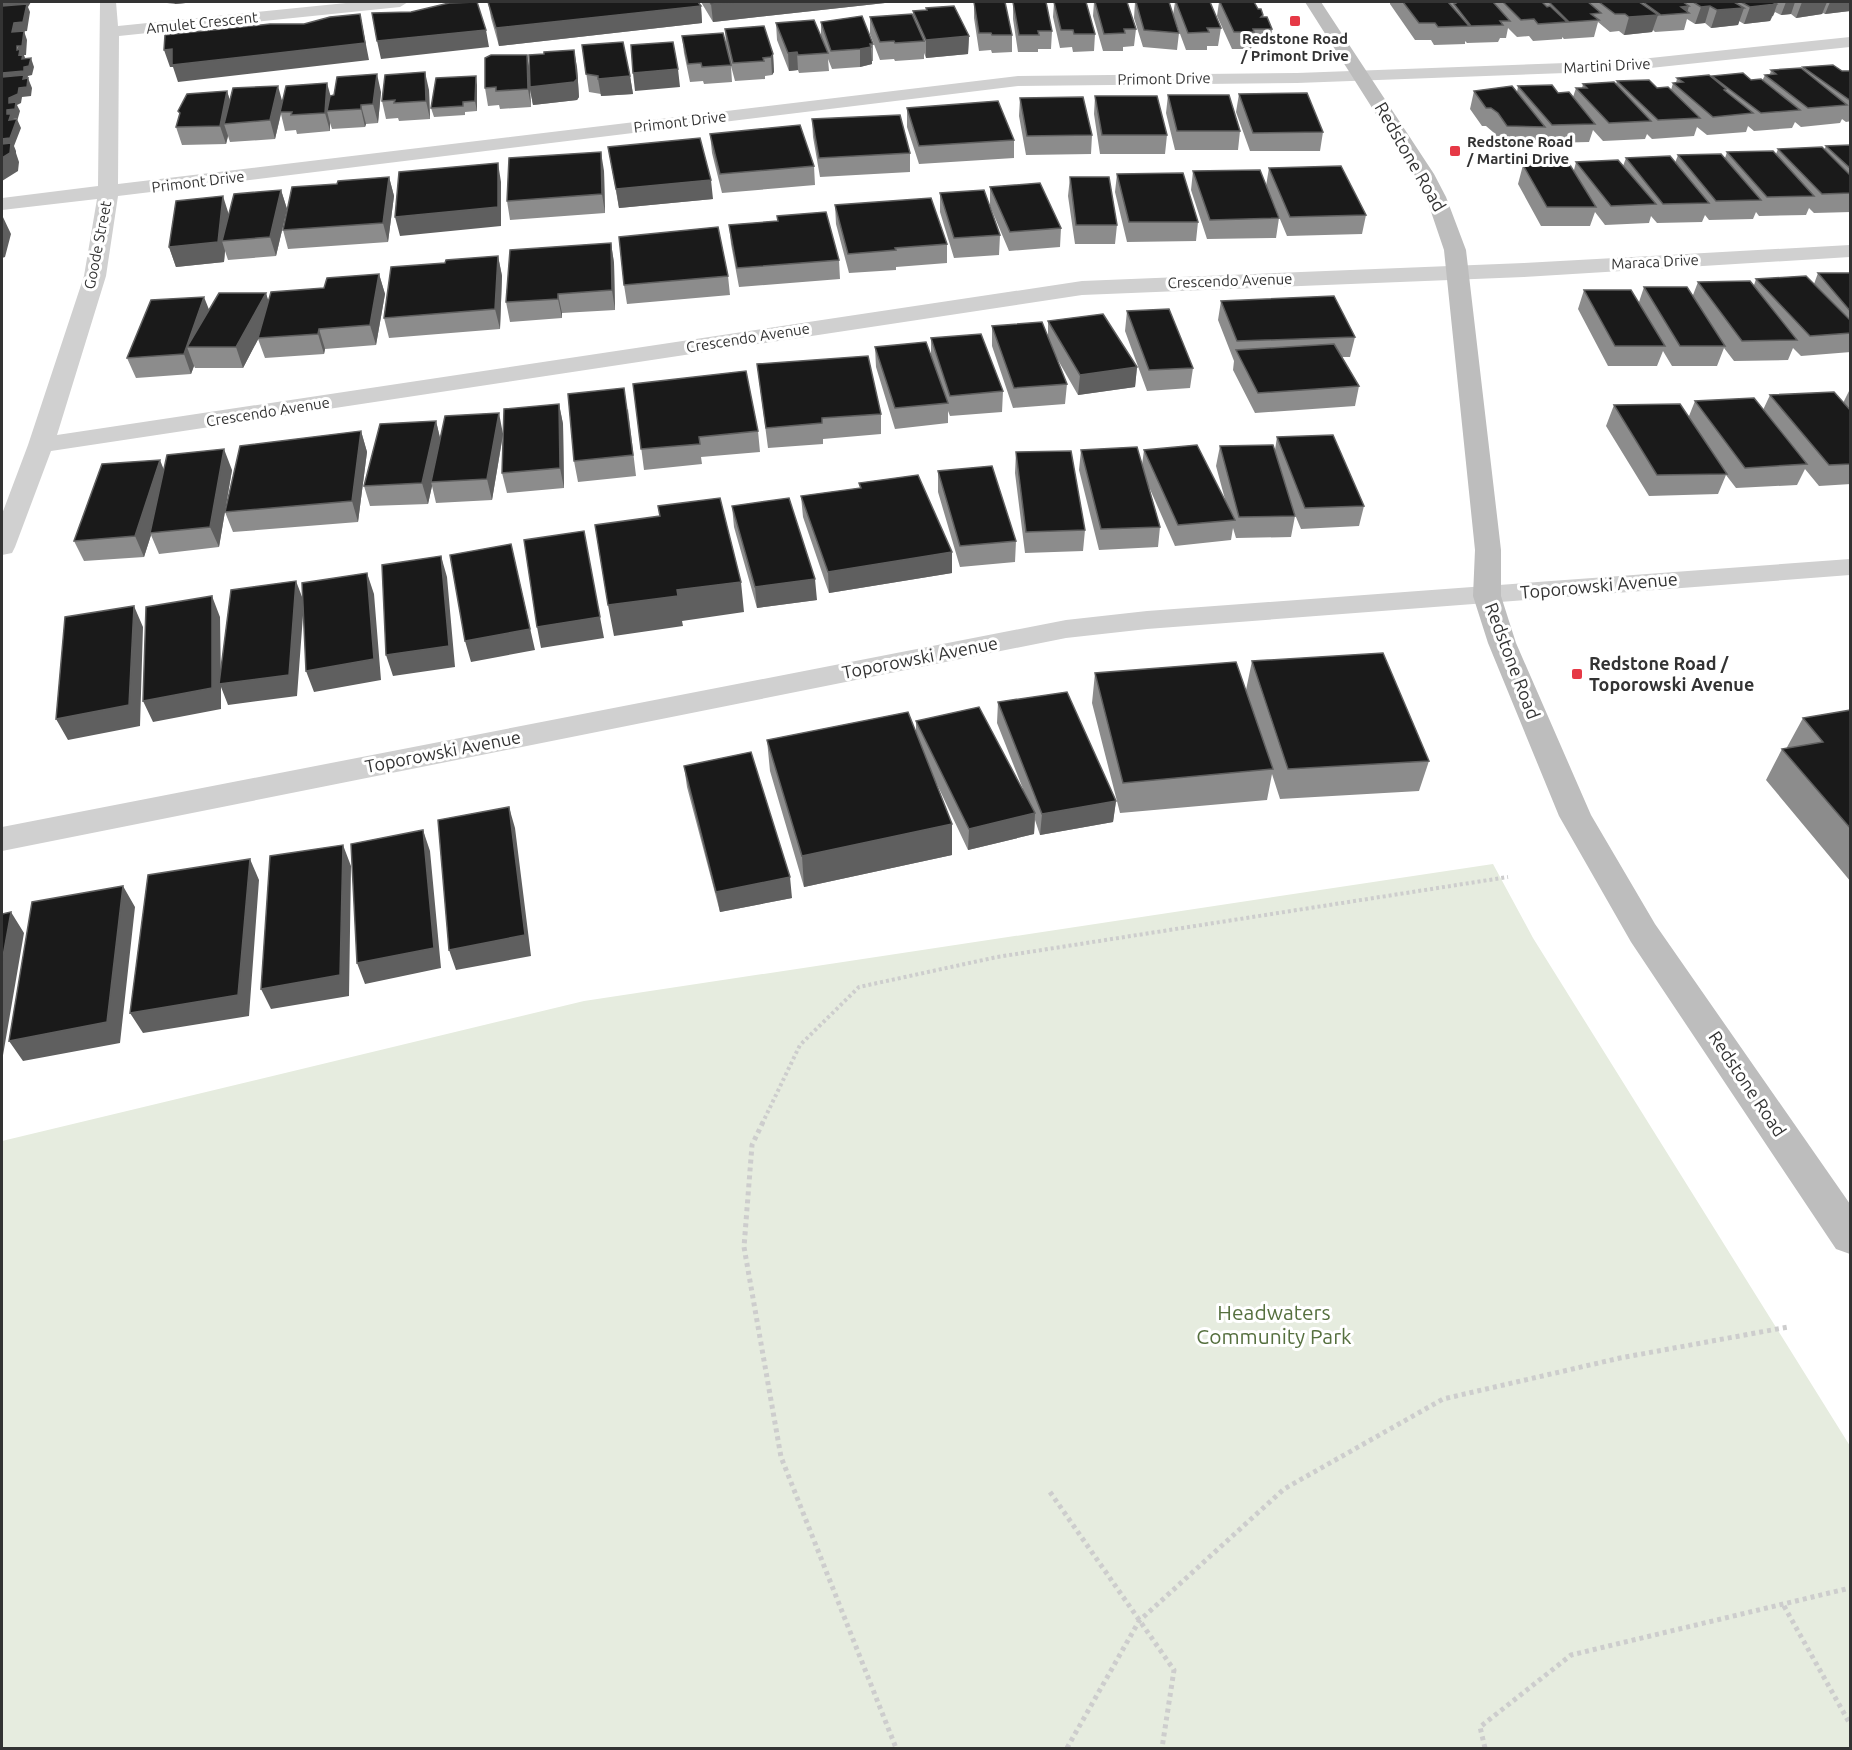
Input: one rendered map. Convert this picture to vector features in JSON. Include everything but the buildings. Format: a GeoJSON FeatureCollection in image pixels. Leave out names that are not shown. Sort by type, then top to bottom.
{"type":"FeatureCollection","features":[{"type":"Feature","properties":{"kind":"street","name":"Goode Street"},"geometry":{"type":"LineString","coordinates":[[2,547],[41,444],[95,276],[108,192],[110,32],[108,2]]}},
{"type":"Feature","properties":{"kind":"street","name":"Amulet Crescent"},"geometry":{"type":"LineString","coordinates":[[110,32],[400,2]]}},
{"type":"Feature","properties":{"kind":"street","name":"Redstone Road"},"geometry":{"type":"LineString","coordinates":[[1313,2],[1362,76],[1436,197],[1455,250],[1460,273],[1488,550],[1487,596],[1502,643],[1570,806],[1617,892],[1851,1236]]}},
{"type":"Feature","properties":{"kind":"street","name":"Martini Drive"},"geometry":{"type":"LineString","coordinates":[[1362,76],[1622,66],[1851,42]]}},
{"type":"Feature","properties":{"kind":"street","name":"Primont Drive"},"geometry":{"type":"LineString","coordinates":[[2,204],[1018,81],[1362,76]]}},
{"type":"Feature","properties":{"kind":"street","name":"Maraca Drive"},"geometry":{"type":"LineString","coordinates":[[1460,273],[1851,251]]}},
{"type":"Feature","properties":{"kind":"street","name":"Crescendo Avenue"},"geometry":{"type":"LineString","coordinates":[[41,444],[1082,288],[1460,273]]}},
{"type":"Feature","properties":{"kind":"street","name":"Toporowski Avenue"},"geometry":{"type":"LineString","coordinates":[[2,839],[1066,629],[1157,620],[1487,596],[1573,586],[1851,567]]}},
{"type":"Feature","properties":{"kind":"path"},"geometry":{"type":"LineString","coordinates":[[896,1749],[781,1457],[744,1247],[752,1145],[800,1045],[859,987],[997,957],[1508,877]]}},
{"type":"Feature","properties":{"kind":"path"},"geometry":{"type":"LineString","coordinates":[[1067,1749],[1139,1622],[1284,1489],[1443,1399],[1620,1358],[1788,1327]]}},
{"type":"Feature","properties":{"kind":"path"},"geometry":{"type":"LineString","coordinates":[[1050,1492],[1174,1670],[1162,1749]]}},
{"type":"Feature","properties":{"kind":"path"},"geometry":{"type":"LineString","coordinates":[[1485,1749],[1480,1727],[1571,1655],[1784,1606],[1851,1588]]}},
{"type":"Feature","properties":{"kind":"path"},"geometry":{"type":"LineString","coordinates":[[1784,1606],[1851,1724]]}},
{"type":"Feature","properties":{"kind":"green space","name":"Headwaters Community Park"},"geometry":{"type":"Polygon","coordinates":[[[1493,864],[1533,938],[1850,1446],[1850,1748],[2,1748],[2,1141],[584,1001],[1493,864]]]}},
{"type":"Feature","properties":{"kind":"place","name":"Redstone Road / Primont Drive"},"geometry":{"type":"Point","coordinates":[1295,21]}},
{"type":"Feature","properties":{"kind":"place","name":"Redstone Road / Martini Drive"},"geometry":{"type":"Point","coordinates":[1455,151]}},
{"type":"Feature","properties":{"kind":"place","name":"Redstone Road / Toporowski Avenue"},"geometry":{"type":"Point","coordinates":[1577,674]}}]}
